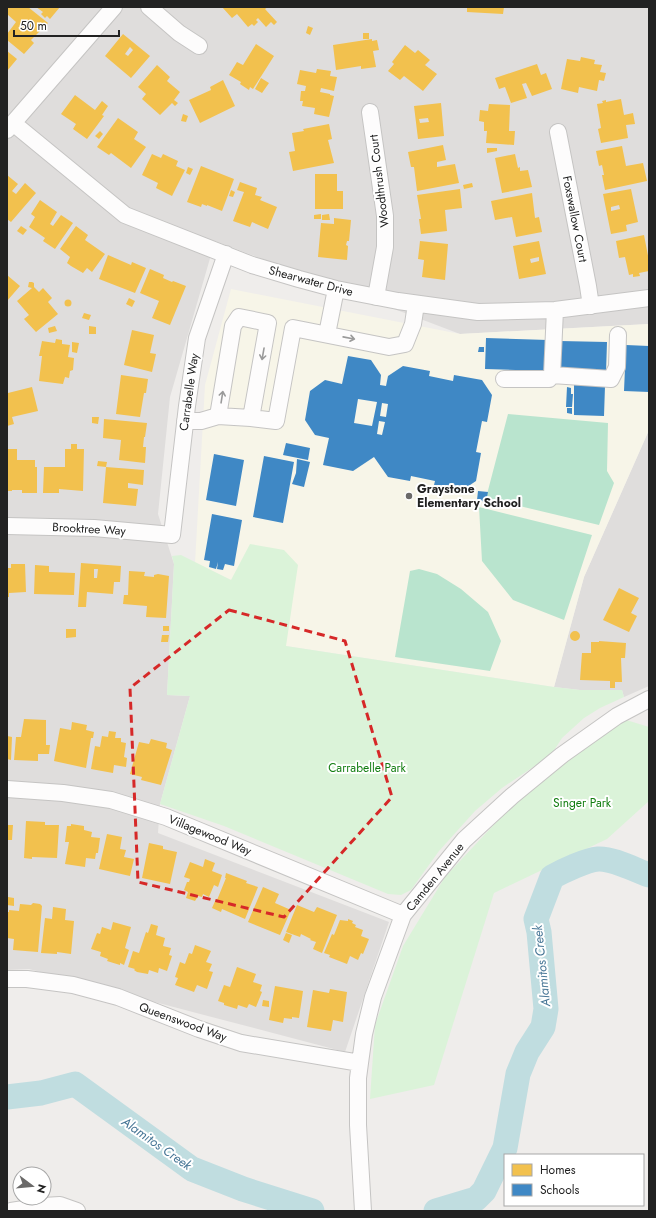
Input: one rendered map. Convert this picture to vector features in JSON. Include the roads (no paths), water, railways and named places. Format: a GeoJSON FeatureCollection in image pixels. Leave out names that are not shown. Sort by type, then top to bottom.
{"type":"FeatureCollection","features":[{"type":"Feature","properties":{"kind":"street"},"geometry":{"type":"LineString","coordinates":[[10,127],[114,7]]}},
{"type":"Feature","properties":{"kind":"street"},"geometry":{"type":"LineString","coordinates":[[149,7],[179,32],[199,46]]}},
{"type":"Feature","properties":{"kind":"street","name":"Woodthrush Court"},"geometry":{"type":"LineString","coordinates":[[370,112],[385,216],[385,247],[376,297]]}},
{"type":"Feature","properties":{"kind":"street","name":"Shearwater Drive"},"geometry":{"type":"LineString","coordinates":[[10,127],[125,215],[252,265],[336,289],[416,304],[478,312],[555,310],[649,298]]}},
{"type":"Feature","properties":{"kind":"street","name":"Foxswallow Court"},"geometry":{"type":"LineString","coordinates":[[558,132],[591,306]]}},
{"type":"Feature","properties":{"kind":"street","name":"Carrabelle Way"},"geometry":{"type":"LineString","coordinates":[[172,535],[185,421],[197,338],[226,254]]}},
{"type":"Feature","properties":{"kind":"street"},"geometry":{"type":"LineString","coordinates":[[327,334],[336,289]]}},
{"type":"Feature","properties":{"kind":"street"},"geometry":{"type":"LineString","coordinates":[[218,416],[233,326],[239,317],[389,347],[405,344],[413,324],[416,304]]}},
{"type":"Feature","properties":{"kind":"street"},"geometry":{"type":"LineString","coordinates":[[504,379],[549,379],[552,375],[555,310]]}},
{"type":"Feature","properties":{"kind":"street"},"geometry":{"type":"LineString","coordinates":[[251,418],[268,323]]}},
{"type":"Feature","properties":{"kind":"street"},"geometry":{"type":"LineString","coordinates":[[185,421],[201,421],[218,416],[276,421],[293,328]]}},
{"type":"Feature","properties":{"kind":"street"},"geometry":{"type":"LineString","coordinates":[[552,375],[611,379],[616,368],[618,335]]}},
{"type":"Feature","properties":{"kind":"street","name":"Brooktree Way"},"geometry":{"type":"LineString","coordinates":[[7,526],[94,528],[172,535]]}},
{"type":"Feature","properties":{"kind":"street","name":"Camden Avenue"},"geometry":{"type":"LineString","coordinates":[[363,1211],[358,1125],[358,1078],[360,1063],[364,1034],[373,997],[403,915],[464,840],[512,796],[562,755],[617,716],[649,699]]}},
{"type":"Feature","properties":{"kind":"street","name":"Villagewood Way"},"geometry":{"type":"LineString","coordinates":[[7,789],[63,793],[111,800],[166,817],[403,915]]}},
{"type":"Feature","properties":{"kind":"street","name":"Queenswood Way"},"geometry":{"type":"LineString","coordinates":[[7,979],[27,978],[73,985],[118,997],[241,1043],[360,1063]]}},
{"type":"Feature","properties":{"kind":"street"},"geometry":{"type":"LineString","coordinates":[[11,1211],[60,1205],[77,1211]]}},
{"type":"Feature","properties":{"kind":"waterway","name":"Alamitos Creek"},"geometry":{"type":"LineString","coordinates":[[436,1211],[476,1199],[484,1191],[505,1148],[518,1074],[527,1052],[543,1027],[546,1009],[539,932],[536,919],[552,877],[568,869],[598,859],[617,862],[649,875]]}},
{"type":"Feature","properties":{"kind":"waterway","name":"Alamitos Creek"},"geometry":{"type":"LineString","coordinates":[[7,1097],[41,1093],[75,1084],[192,1169],[243,1189],[312,1211]]}},
{"type":"Feature","properties":{"kind":"place","name":"Graystone Elementary School"},"geometry":{"type":"Point","coordinates":[409,496]}},
{"type":"Feature","properties":{"kind":"park label","name":"Carrabelle Park"},"geometry":{"type":"Point","coordinates":[367,768]}},
{"type":"Feature","properties":{"kind":"park label","name":"Singer Park"},"geometry":{"type":"Point","coordinates":[582,803]}}]}
